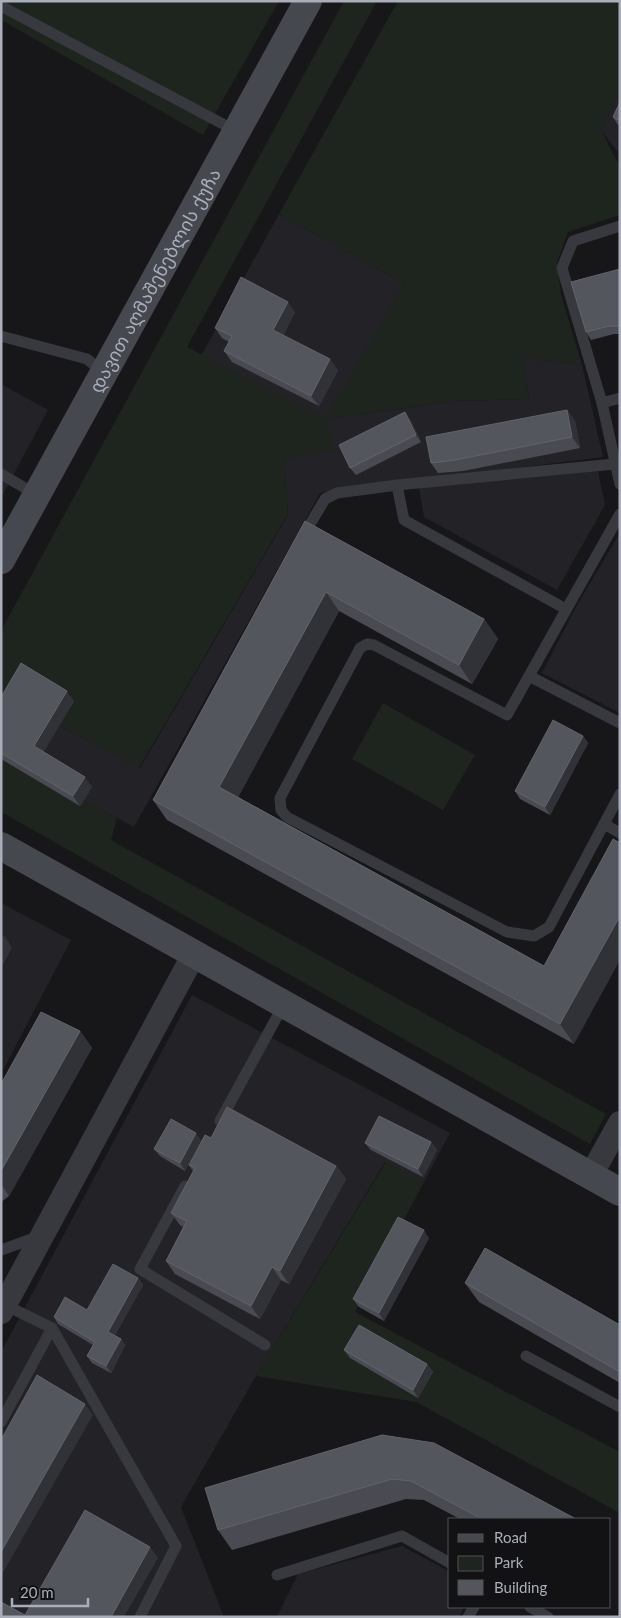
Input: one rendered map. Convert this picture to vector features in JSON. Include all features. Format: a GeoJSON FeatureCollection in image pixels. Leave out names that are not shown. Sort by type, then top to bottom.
{"type":"FeatureCollection","features":[{"type":"Feature","properties":{"kind":"street","name":"დავით აღმაშენებლის ქუჩა"},"geometry":{"type":"LineString","coordinates":[[1,560],[308,1]]}},
{"type":"Feature","properties":{"kind":"street"},"geometry":{"type":"LineString","coordinates":[[1,846],[620,1192]]}},
{"type":"Feature","properties":{"kind":"street"},"geometry":{"type":"LineString","coordinates":[[3,1309],[194,954]]}},
{"type":"Feature","properties":{"kind":"street"},"geometry":{"type":"LineString","coordinates":[[591,1176],[620,1123]]}},
{"type":"Feature","properties":{"kind":"lane"},"geometry":{"type":"LineString","coordinates":[[1,6],[236,131]]}},
{"type":"Feature","properties":{"kind":"lane"},"geometry":{"type":"LineString","coordinates":[[620,226],[573,241],[562,268],[602,403],[620,484]]}},
{"type":"Feature","properties":{"kind":"lane"},"geometry":{"type":"LineString","coordinates":[[1,336],[87,359],[104,373]]}},
{"type":"Feature","properties":{"kind":"lane"},"geometry":{"type":"LineString","coordinates":[[602,403],[620,398]]}},
{"type":"Feature","properties":{"kind":"lane"},"geometry":{"type":"LineString","coordinates":[[297,548],[325,499],[337,493],[397,485],[615,464]]}},
{"type":"Feature","properties":{"kind":"lane"},"geometry":{"type":"LineString","coordinates":[[1,474],[37,495]]}},
{"type":"Feature","properties":{"kind":"lane"},"geometry":{"type":"LineString","coordinates":[[397,485],[404,520],[566,609]]}},
{"type":"Feature","properties":{"kind":"lane"},"geometry":{"type":"LineString","coordinates":[[620,514],[507,714],[374,645],[367,644],[360,648],[280,798],[281,810],[287,817],[507,932],[534,936],[549,927],[620,794]]}},
{"type":"Feature","properties":{"kind":"lane"},"geometry":{"type":"LineString","coordinates":[[529,676],[620,724]]}},
{"type":"Feature","properties":{"kind":"lane"},"geometry":{"type":"LineString","coordinates":[[604,824],[620,833]]}},
{"type":"Feature","properties":{"kind":"lane"},"geometry":{"type":"LineString","coordinates":[[214,1132],[284,1004]]}},
{"type":"Feature","properties":{"kind":"lane"},"geometry":{"type":"LineString","coordinates":[[191,1175],[140,1269],[266,1344]]}},
{"type":"Feature","properties":{"kind":"lane"},"geometry":{"type":"LineString","coordinates":[[1,1250],[41,1236]]}},
{"type":"Feature","properties":{"kind":"lane"},"geometry":{"type":"LineString","coordinates":[[3,1309],[52,1328],[176,1546],[140,1617]]}},
{"type":"Feature","properties":{"kind":"lane"},"geometry":{"type":"LineString","coordinates":[[1,1422],[52,1328]]}},
{"type":"Feature","properties":{"kind":"lane"},"geometry":{"type":"LineString","coordinates":[[526,1356],[620,1407]]}},
{"type":"Feature","properties":{"kind":"lane"},"geometry":{"type":"LineString","coordinates":[[277,1575],[402,1536],[448,1562]]}},
{"type":"Feature","properties":{"kind":"lane"},"geometry":{"type":"LineString","coordinates":[[532,1608],[548,1617]]}},
{"type":"Feature","properties":{"kind":"shaded area"},"geometry":{"type":"Polygon","coordinates":[[[620,91],[620,155],[601,130],[620,91]]]}},
{"type":"Feature","properties":{"kind":"shaded area"},"geometry":{"type":"Polygon","coordinates":[[[279,214],[405,284],[326,419],[456,401],[529,399],[523,358],[582,365],[603,457],[320,493],[134,827],[29,772],[56,724],[140,768],[288,515],[284,459],[325,419],[201,356],[279,214]]]}},
{"type":"Feature","properties":{"kind":"shaded area"},"geometry":{"type":"Polygon","coordinates":[[[1,384],[48,410],[1,498],[1,384]]]}},
{"type":"Feature","properties":{"kind":"shaded area"},"geometry":{"type":"Polygon","coordinates":[[[598,471],[605,505],[557,590],[424,517],[419,488],[598,471]]]}},
{"type":"Feature","properties":{"kind":"shaded area"},"geometry":{"type":"Polygon","coordinates":[[[620,533],[620,713],[542,673],[576,607],[620,533]]]}},
{"type":"Feature","properties":{"kind":"shaded area"},"geometry":{"type":"Polygon","coordinates":[[[1,903],[71,940],[1,1074],[1,903]]]}},
{"type":"Feature","properties":{"kind":"shaded area"},"geometry":{"type":"Polygon","coordinates":[[[192,995],[450,1133],[424,1182],[385,1162],[256,1376],[181,1507],[224,1617],[1,1617],[1,1352],[192,995]]]}},
{"type":"Feature","properties":{"kind":"shaded area"},"geometry":{"type":"Polygon","coordinates":[[[402,1546],[448,1571],[448,1608],[464,1608],[459,1617],[277,1617],[298,1574],[402,1546]]]}},
{"type":"Feature","properties":{"kind":"green space"},"geometry":{"type":"Polygon","coordinates":[[[1,1],[279,1],[203,135],[1,20],[1,1]]]}},
{"type":"Feature","properties":{"kind":"green space"},"geometry":{"type":"Polygon","coordinates":[[[344,1],[377,1],[187,347],[325,419],[405,284],[279,214],[398,1],[620,1],[620,91],[601,130],[620,167],[620,215],[568,232],[557,262],[561,295],[582,365],[523,358],[529,399],[456,401],[326,419],[335,450],[284,459],[288,514],[139,768],[56,724],[29,771],[117,818],[111,840],[606,1114],[590,1144],[1,812],[1,631],[344,1]]]}},
{"type":"Feature","properties":{"kind":"green space"},"geometry":{"type":"Polygon","coordinates":[[[383,703],[475,755],[443,810],[352,759],[383,703]]]}},
{"type":"Feature","properties":{"kind":"green space"},"geometry":{"type":"Polygon","coordinates":[[[386,1162],[424,1182],[355,1312],[620,1452],[620,1508],[618,1512],[416,1402],[256,1376],[386,1162]]]}},
{"type":"Feature","properties":{"kind":"building"},"geometry":{"type":"Polygon","coordinates":[[[620,102],[620,121],[613,117],[620,102]]]}},
{"type":"Feature","properties":{"kind":"building"},"geometry":{"type":"Polygon","coordinates":[[[620,269],[620,326],[609,326],[586,332],[571,282],[620,269]]]}},
{"type":"Feature","properties":{"kind":"building"},"geometry":{"type":"Polygon","coordinates":[[[241,277],[288,302],[273,330],[330,359],[311,396],[224,351],[232,336],[215,328],[241,277]]]}},
{"type":"Feature","properties":{"kind":"building"},"geometry":{"type":"Polygon","coordinates":[[[567,410],[572,437],[431,463],[426,437],[567,410]]]}},
{"type":"Feature","properties":{"kind":"building"},"geometry":{"type":"Polygon","coordinates":[[[405,412],[416,435],[350,468],[339,445],[405,412]]]}},
{"type":"Feature","properties":{"kind":"building"},"geometry":{"type":"Polygon","coordinates":[[[305,521],[484,619],[459,665],[326,592],[219,787],[544,966],[613,839],[620,843],[620,916],[560,1024],[153,800],[305,521]]]}},
{"type":"Feature","properties":{"kind":"building"},"geometry":{"type":"Polygon","coordinates":[[[21,663],[67,691],[34,746],[85,777],[73,796],[1,753],[1,697],[21,663]]]}},
{"type":"Feature","properties":{"kind":"building"},"geometry":{"type":"Polygon","coordinates":[[[553,720],[583,736],[545,807],[515,791],[553,720]]]}},
{"type":"Feature","properties":{"kind":"building"},"geometry":{"type":"Polygon","coordinates":[[[41,1012],[80,1031],[1,1171],[1,1084],[41,1012]]]}},
{"type":"Feature","properties":{"kind":"building"},"geometry":{"type":"Polygon","coordinates":[[[227,1107],[336,1166],[280,1271],[272,1267],[251,1306],[166,1261],[187,1221],[171,1213],[195,1168],[189,1165],[205,1135],[211,1138],[227,1107]]]}},
{"type":"Feature","properties":{"kind":"building"},"geometry":{"type":"Polygon","coordinates":[[[379,1116],[431,1142],[418,1169],[365,1143],[379,1116]]]}},
{"type":"Feature","properties":{"kind":"building"},"geometry":{"type":"Polygon","coordinates":[[[171,1119],[196,1133],[180,1163],[154,1149],[171,1119]]]}},
{"type":"Feature","properties":{"kind":"building"},"geometry":{"type":"Polygon","coordinates":[[[398,1217],[424,1230],[379,1313],[353,1299],[398,1217]]]}},
{"type":"Feature","properties":{"kind":"building"},"geometry":{"type":"Polygon","coordinates":[[[485,1248],[620,1325],[620,1372],[465,1283],[485,1248]]]}},
{"type":"Feature","properties":{"kind":"building"},"geometry":{"type":"Polygon","coordinates":[[[113,1264],[138,1278],[108,1332],[121,1339],[106,1366],[87,1356],[95,1342],[54,1317],[65,1297],[87,1310],[113,1264]]]}},
{"type":"Feature","properties":{"kind":"building"},"geometry":{"type":"Polygon","coordinates":[[[359,1325],[427,1364],[413,1390],[344,1350],[359,1325]]]}},
{"type":"Feature","properties":{"kind":"building"},"geometry":{"type":"Polygon","coordinates":[[[37,1375],[85,1404],[1,1552],[1,1440],[37,1375]]]}},
{"type":"Feature","properties":{"kind":"building"},"geometry":{"type":"Polygon","coordinates":[[[382,1435],[434,1443],[574,1518],[480,1518],[411,1481],[392,1479],[218,1530],[205,1488],[382,1435]]]}},
{"type":"Feature","properties":{"kind":"building"},"geometry":{"type":"Polygon","coordinates":[[[85,1510],[150,1547],[111,1617],[1,1617],[1,1602],[25,1615],[85,1510]]]}}]}
